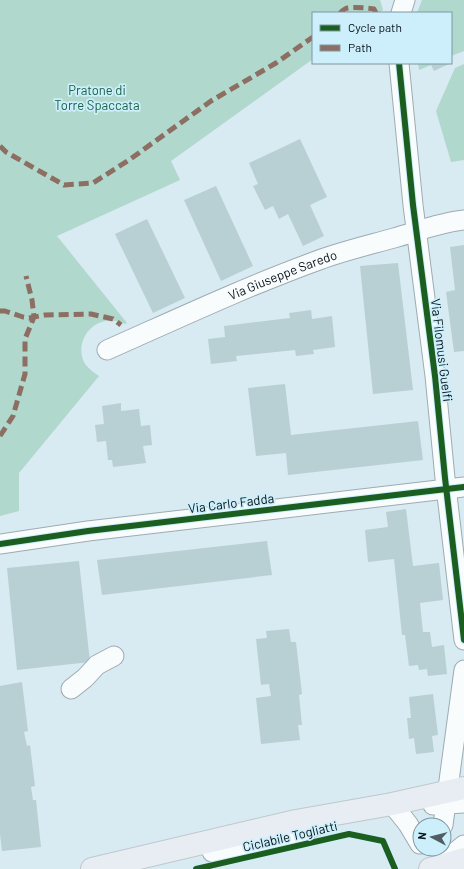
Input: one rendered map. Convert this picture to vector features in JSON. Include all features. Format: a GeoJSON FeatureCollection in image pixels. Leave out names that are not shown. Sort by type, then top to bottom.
{"type":"FeatureCollection","features":[{"type":"Feature","properties":{"kind":"main road"},"geometry":{"type":"LineString","coordinates":[[92,869],[296,821],[392,804],[455,797]]}},
{"type":"Feature","properties":{"kind":"main road"},"geometry":{"type":"LineString","coordinates":[[435,864],[464,860]]}},
{"type":"Feature","properties":{"kind":"street","name":"Via Filomusi Guelfi"},"geometry":{"type":"LineString","coordinates":[[399,64],[416,231],[435,376],[455,488],[464,640]]}},
{"type":"Feature","properties":{"kind":"street","name":"Via Giuseppe Saredo"},"geometry":{"type":"LineString","coordinates":[[107,350],[227,297],[319,260],[360,246],[441,223],[464,220]]}},
{"type":"Feature","properties":{"kind":"street","name":"Via Carlo Fadda"},"geometry":{"type":"LineString","coordinates":[[0,544],[88,531],[455,488]]}},
{"type":"Feature","properties":{"kind":"street"},"geometry":{"type":"LineString","coordinates":[[71,689],[85,678],[97,665],[114,656]]}},
{"type":"Feature","properties":{"kind":"street"},"geometry":{"type":"LineString","coordinates":[[446,817],[455,797],[464,670]]}},
{"type":"Feature","properties":{"kind":"street"},"geometry":{"type":"LineString","coordinates":[[392,804],[412,831]]}},
{"type":"Feature","properties":{"kind":"street"},"geometry":{"type":"LineString","coordinates":[[138,869],[304,830],[316,826],[336,814]]}},
{"type":"Feature","properties":{"kind":"street"},"geometry":{"type":"LineString","coordinates":[[435,864],[464,845]]}},
{"type":"Feature","properties":{"kind":"green space","name":"Pratone di Torre Spaccata"},"geometry":{"type":"Polygon","coordinates":[[[0,0],[380,0],[383,10],[380,12],[312,12],[312,60],[171,161],[180,180],[57,236],[127,323],[107,321],[99,323],[92,327],[87,333],[81,348],[82,356],[85,364],[99,376],[19,473],[19,511],[0,516],[0,0]]]}},
{"type":"Feature","properties":{"kind":"green space"},"geometry":{"type":"Polygon","coordinates":[[[422,0],[464,0],[464,51],[452,56],[452,12],[417,12],[422,0]]]}},
{"type":"Feature","properties":{"kind":"green space"},"geometry":{"type":"Polygon","coordinates":[[[418,64],[434,64],[419,70],[418,64]]]}},
{"type":"Feature","properties":{"kind":"green space"},"geometry":{"type":"Polygon","coordinates":[[[464,64],[464,160],[451,162],[436,111],[455,68],[464,64]]]}},
{"type":"Feature","properties":{"kind":"building"},"geometry":{"type":"Polygon","coordinates":[[[434,64],[449,64],[434,71],[431,65],[434,64]]]}},
{"type":"Feature","properties":{"kind":"building"},"geometry":{"type":"Polygon","coordinates":[[[300,139],[327,197],[310,205],[324,236],[303,246],[288,214],[279,219],[273,206],[265,210],[253,186],[258,184],[249,163],[300,139]]]}},
{"type":"Feature","properties":{"kind":"building"},"geometry":{"type":"Polygon","coordinates":[[[216,186],[253,266],[221,281],[184,200],[216,186]]]}},
{"type":"Feature","properties":{"kind":"building"},"geometry":{"type":"Polygon","coordinates":[[[147,219],[185,298],[153,313],[115,234],[147,219]]]}},
{"type":"Feature","properties":{"kind":"building"},"geometry":{"type":"Polygon","coordinates":[[[464,245],[464,351],[454,352],[446,292],[455,290],[450,247],[464,245]]]}},
{"type":"Feature","properties":{"kind":"building"},"geometry":{"type":"Polygon","coordinates":[[[398,263],[413,390],[373,394],[360,266],[398,263]]]}},
{"type":"Feature","properties":{"kind":"building"},"geometry":{"type":"Polygon","coordinates":[[[311,310],[312,319],[332,316],[335,347],[313,350],[314,354],[296,356],[295,350],[236,356],[237,361],[211,364],[208,339],[225,337],[224,326],[290,318],[289,313],[311,310]]]}},
{"type":"Feature","properties":{"kind":"building"},"geometry":{"type":"Polygon","coordinates":[[[285,384],[291,435],[418,421],[423,460],[288,475],[286,453],[256,456],[248,388],[285,384]]]}},
{"type":"Feature","properties":{"kind":"building"},"geometry":{"type":"Polygon","coordinates":[[[121,403],[121,411],[139,409],[141,426],[150,425],[152,445],[143,446],[146,463],[113,467],[112,460],[108,460],[106,441],[97,442],[95,425],[104,424],[102,406],[121,403]]]}},
{"type":"Feature","properties":{"kind":"building"},"geometry":{"type":"Polygon","coordinates":[[[406,509],[413,566],[439,563],[443,600],[420,603],[423,632],[430,632],[432,647],[444,645],[447,674],[428,676],[427,669],[419,670],[418,665],[409,666],[405,635],[402,635],[394,559],[368,562],[365,530],[388,527],[386,512],[406,509]]]}},
{"type":"Feature","properties":{"kind":"building"},"geometry":{"type":"Polygon","coordinates":[[[267,541],[272,575],[102,595],[97,560],[267,541]]]}},
{"type":"Feature","properties":{"kind":"building"},"geometry":{"type":"Polygon","coordinates":[[[79,561],[90,662],[17,670],[7,568],[79,561]]]}},
{"type":"Feature","properties":{"kind":"building"},"geometry":{"type":"Polygon","coordinates":[[[289,629],[291,642],[296,642],[302,694],[299,695],[302,725],[298,725],[300,740],[261,744],[256,698],[271,696],[269,684],[261,685],[256,639],[267,638],[266,631],[289,629]]]}},
{"type":"Feature","properties":{"kind":"building"},"geometry":{"type":"Polygon","coordinates":[[[22,682],[28,731],[24,732],[27,746],[30,745],[35,786],[31,787],[33,800],[36,800],[41,847],[2,851],[0,834],[0,686],[22,682]]]}},
{"type":"Feature","properties":{"kind":"building"},"geometry":{"type":"Polygon","coordinates":[[[433,694],[438,735],[432,736],[434,752],[416,754],[414,738],[409,739],[407,718],[411,718],[409,697],[433,694]]]}},
{"type":"Feature","properties":{"kind":"marked path"},"geometry":{"type":"LineString","coordinates":[[341,12],[346,8],[374,9],[376,12]]}},
{"type":"Feature","properties":{"kind":"marked path"},"geometry":{"type":"LineString","coordinates":[[0,146],[6,152],[64,185],[93,183],[129,160],[211,101],[276,63],[312,38]]}},
{"type":"Feature","properties":{"kind":"marked path"},"geometry":{"type":"LineString","coordinates":[[0,436],[13,416],[25,374],[25,339],[34,317],[32,300],[26,276]]}},
{"type":"Feature","properties":{"kind":"marked path"},"geometry":{"type":"LineString","coordinates":[[0,311],[29,318],[45,315],[91,314],[113,319],[121,325]]}},
{"type":"Feature","properties":{"kind":"cycle path"},"geometry":{"type":"LineString","coordinates":[[399,64],[413,205],[435,376],[464,640]]}},
{"type":"Feature","properties":{"kind":"cycle path"},"geometry":{"type":"LineString","coordinates":[[0,544],[88,531],[464,487]]}},
{"type":"Feature","properties":{"kind":"cycle path","name":"Ciclabile Togliatti"},"geometry":{"type":"LineString","coordinates":[[196,869],[349,834],[383,841],[395,869]]}}]}
